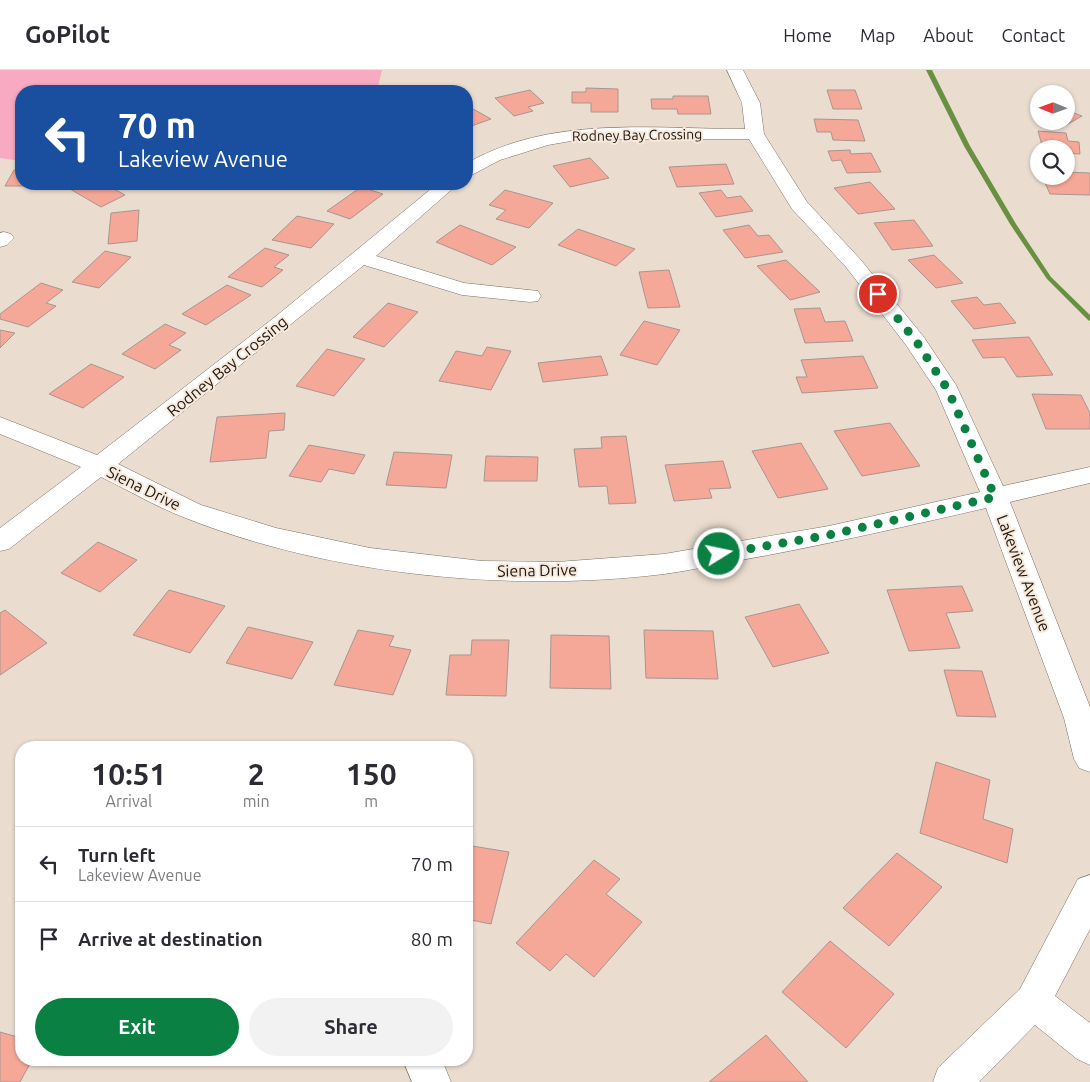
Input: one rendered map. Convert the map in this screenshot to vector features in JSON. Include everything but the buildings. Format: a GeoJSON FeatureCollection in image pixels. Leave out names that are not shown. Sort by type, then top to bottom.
{"type":"FeatureCollection","features":[{"type":"Feature","properties":{"kind":"street","name":"Lakeview Avenue"},"geometry":{"type":"LineString","coordinates":[[735,70],[751,103],[755,134],[799,206],[853,263],[916,341],[948,390],[995,497],[1079,718],[1090,759]]}},
{"type":"Feature","properties":{"kind":"street","name":"Rodney Bay Crossing"},"geometry":{"type":"LineString","coordinates":[[473,168],[493,156],[545,140],[582,134],[755,134]]}},
{"type":"Feature","properties":{"kind":"street","name":"Rodney Bay Crossing"},"geometry":{"type":"LineString","coordinates":[[0,542],[100,466],[362,258],[441,190]]}},
{"type":"Feature","properties":{"kind":"street"},"geometry":{"type":"LineString","coordinates":[[362,258],[462,289],[530,296]]}},
{"type":"Feature","properties":{"kind":"street","name":"Siena Drive"},"geometry":{"type":"LineString","coordinates":[[0,425],[100,466],[192,511],[273,537],[370,558],[482,571],[557,572],[664,564],[829,535],[1090,475]]}},
{"type":"Feature","properties":{"kind":"street"},"geometry":{"type":"LineString","coordinates":[[952,1082],[1033,1001],[1077,919],[1090,890]]}},
{"type":"Feature","properties":{"kind":"street"},"geometry":{"type":"LineString","coordinates":[[1033,1001],[1090,1046]]}},
{"type":"Feature","properties":{"kind":"street"},"geometry":{"type":"LineString","coordinates":[[425,1066],[432,1082]]}},
{"type":"Feature","properties":{"kind":"shaded area"},"geometry":{"type":"Polygon","coordinates":[[[0,70],[382,70],[378,85],[15,85],[15,160],[0,158],[0,70]]]}},
{"type":"Feature","properties":{"kind":"waterway"},"geometry":{"type":"LineString","coordinates":[[929,70],[967,146],[1013,224],[1049,278],[1090,319]]}},
{"type":"Feature","properties":{"kind":"route"},"geometry":{"type":"LineString","coordinates":[[719,554],[829,535],[995,497],[948,390],[916,341],[878,294]]}}]}
